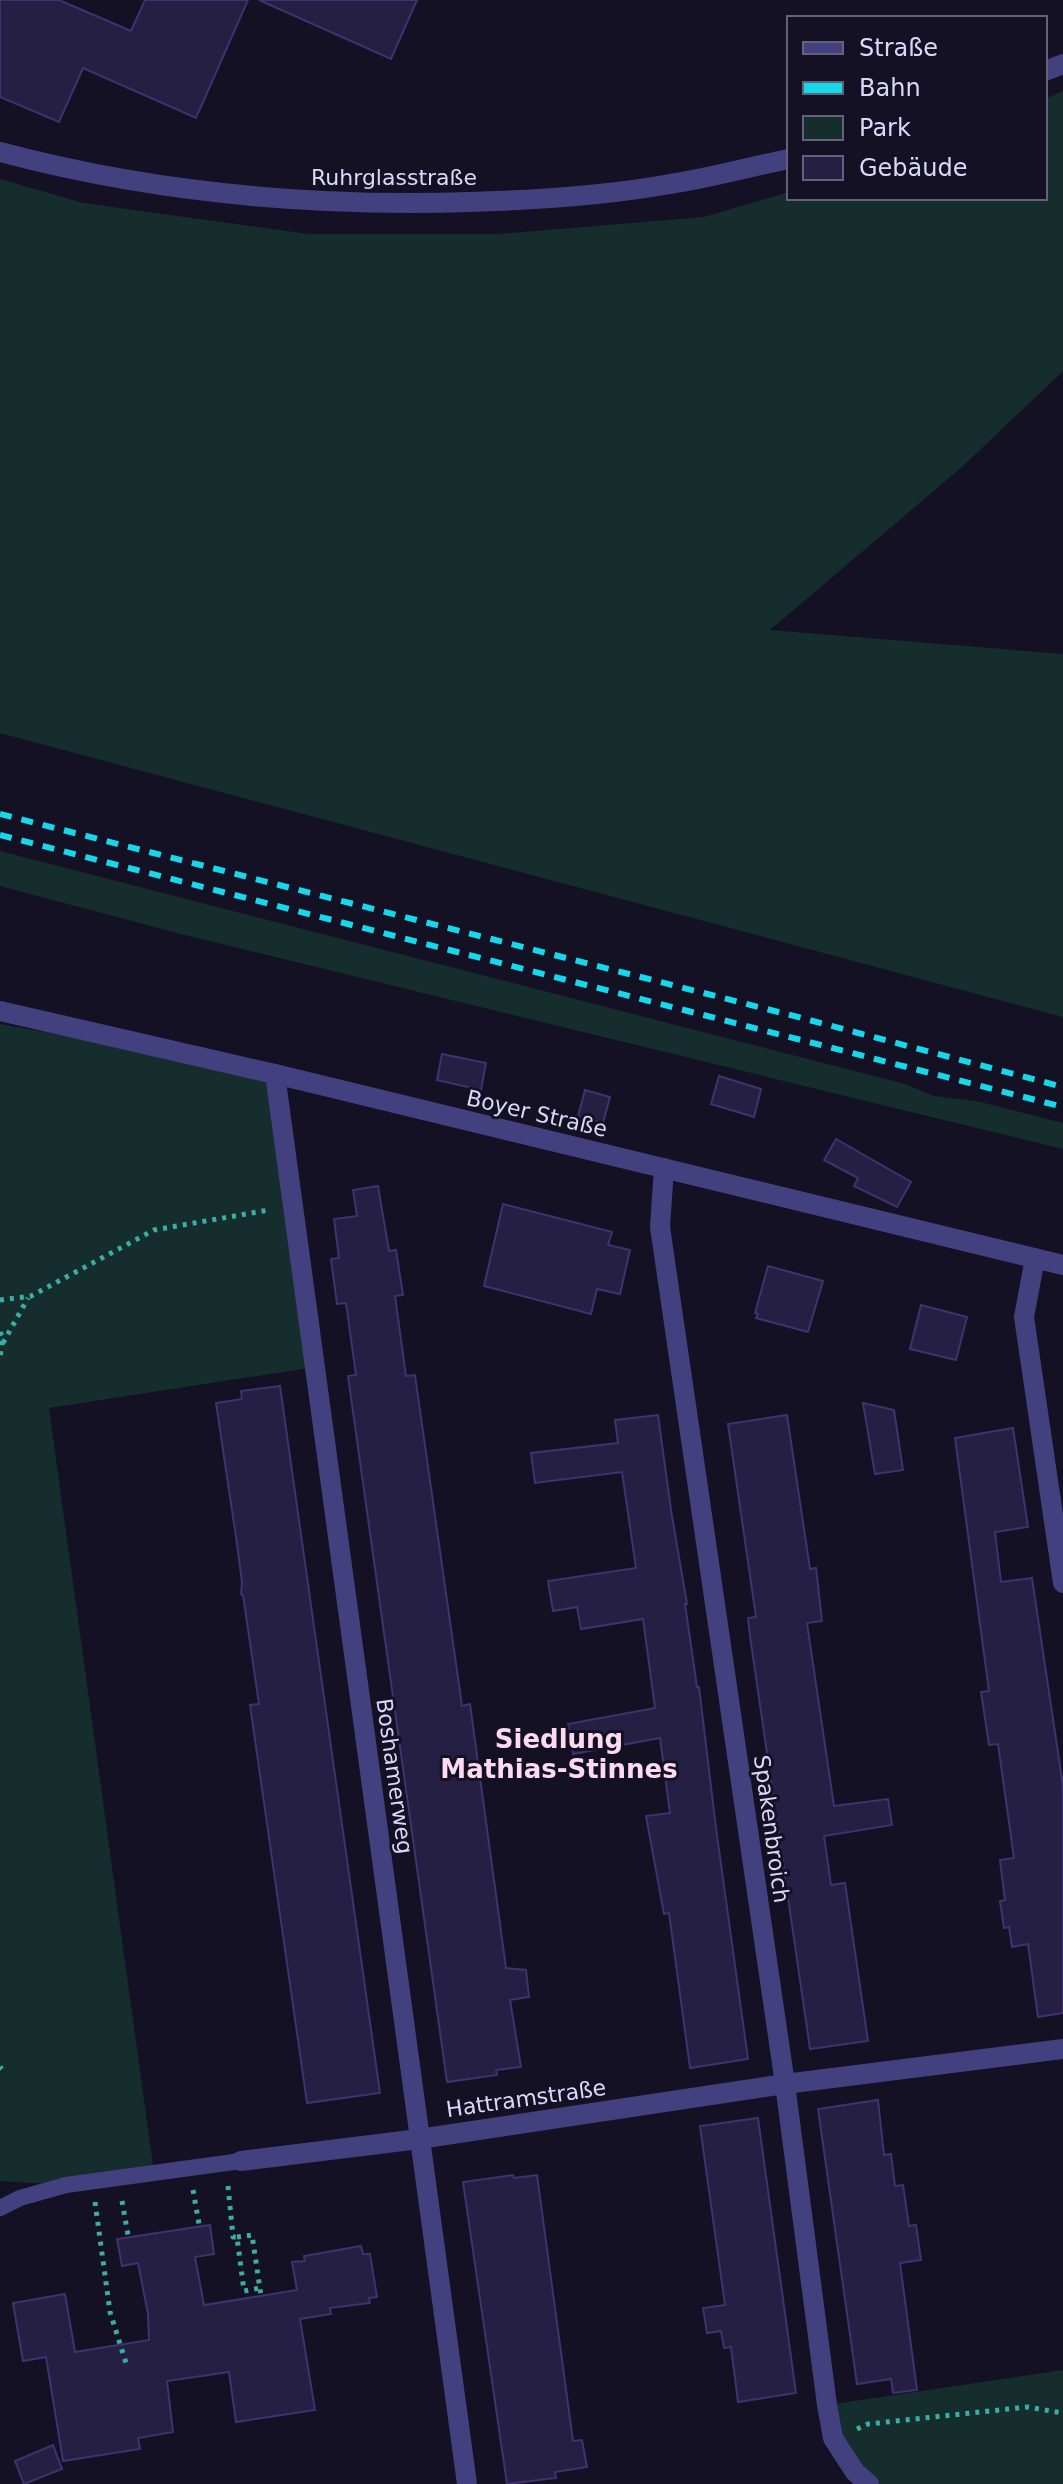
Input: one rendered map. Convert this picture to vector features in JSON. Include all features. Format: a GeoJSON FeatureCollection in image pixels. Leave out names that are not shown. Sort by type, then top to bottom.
{"type":"FeatureCollection","features":[{"type":"Feature","properties":{"kind":"street","name":"Ruhrglasstraße"},"geometry":{"type":"LineString","coordinates":[[0,152],[55,167],[165,187],[307,202],[408,204],[556,198],[669,185],[787,159]]}},
{"type":"Feature","properties":{"kind":"street","name":"Boyer Straße"},"geometry":{"type":"LineString","coordinates":[[0,1011],[275,1074],[1063,1265]]}},
{"type":"Feature","properties":{"kind":"street","name":"Boshamerweg"},"geometry":{"type":"LineString","coordinates":[[275,1074],[467,2484]]}},
{"type":"Feature","properties":{"kind":"street","name":"Spakenbroich"},"geometry":{"type":"LineString","coordinates":[[664,1168],[660,1227],[785,2084],[833,2438],[855,2472],[869,2484]]}},
{"type":"Feature","properties":{"kind":"street"},"geometry":{"type":"LineString","coordinates":[[1035,1258],[1024,1317],[1063,1583]]}},
{"type":"Feature","properties":{"kind":"street","name":"Hattramstraße"},"geometry":{"type":"LineString","coordinates":[[233,2162],[419,2139],[785,2084],[1063,2049]]}},
{"type":"Feature","properties":{"kind":"lane","name":"Hattramstraße"},"geometry":{"type":"LineString","coordinates":[[0,2208],[20,2198],[66,2185],[233,2162]]}},
{"type":"Feature","properties":{"kind":"path"},"geometry":{"type":"LineString","coordinates":[[0,1300],[28,1297],[154,1230],[294,1206]]}},
{"type":"Feature","properties":{"kind":"path"},"geometry":{"type":"LineString","coordinates":[[0,1357],[3,1343],[28,1297]]}},
{"type":"Feature","properties":{"kind":"path"},"geometry":{"type":"LineString","coordinates":[[0,1332],[3,1343]]}},
{"type":"Feature","properties":{"kind":"path"},"geometry":{"type":"LineString","coordinates":[[233,2162],[233,2237],[252,2235],[261,2292],[244,2291],[237,2237]]}},
{"type":"Feature","properties":{"kind":"path"},"geometry":{"type":"LineString","coordinates":[[190,2168],[199,2224]]}},
{"type":"Feature","properties":{"kind":"path"},"geometry":{"type":"LineString","coordinates":[[118,2178],[128,2235]]}},
{"type":"Feature","properties":{"kind":"path"},"geometry":{"type":"LineString","coordinates":[[93,2181],[110,2312],[126,2363]]}},
{"type":"Feature","properties":{"kind":"path"},"geometry":{"type":"LineString","coordinates":[[833,2438],[868,2424],[986,2410],[1027,2407],[1063,2413]]}},
{"type":"Feature","properties":{"kind":"green space"},"geometry":{"type":"Polygon","coordinates":[[[1063,91],[1063,371],[962,467],[770,630],[1063,654],[1063,1017],[0,733],[0,179],[83,203],[308,234],[499,234],[704,217],[787,193],[787,200],[1047,200],[1047,98],[1063,91]]]}},
{"type":"Feature","properties":{"kind":"green space"},"geometry":{"type":"Polygon","coordinates":[[[0,851],[905,1084],[934,1096],[976,1101],[1063,1123],[1063,1149],[181,934],[0,886],[0,851]]]}},
{"type":"Feature","properties":{"kind":"green space"},"geometry":{"type":"Polygon","coordinates":[[[0,1024],[275,1074],[315,1367],[49,1408],[154,2173],[66,2185],[0,2181],[0,1024]]]}},
{"type":"Feature","properties":{"kind":"green space"},"geometry":{"type":"Polygon","coordinates":[[[1063,2370],[1063,2484],[869,2484],[855,2472],[827,2405],[1063,2370]]]}},
{"type":"Feature","properties":{"kind":"building"},"geometry":{"type":"Polygon","coordinates":[[[0,0],[59,0],[131,31],[145,0],[248,0],[196,118],[83,68],[59,122],[0,97],[0,0]]]}},
{"type":"Feature","properties":{"kind":"building"},"geometry":{"type":"Polygon","coordinates":[[[259,0],[417,0],[391,59],[259,0]]]}},
{"type":"Feature","properties":{"kind":"building"},"geometry":{"type":"Polygon","coordinates":[[[442,1054],[486,1063],[481,1090],[437,1080],[442,1054]]]}},
{"type":"Feature","properties":{"kind":"building"},"geometry":{"type":"Polygon","coordinates":[[[719,1076],[761,1089],[754,1117],[711,1104],[719,1076]]]}},
{"type":"Feature","properties":{"kind":"building"},"geometry":{"type":"Polygon","coordinates":[[[585,1090],[610,1097],[603,1123],[578,1116],[585,1090]]]}},
{"type":"Feature","properties":{"kind":"building"},"geometry":{"type":"Polygon","coordinates":[[[836,1139],[911,1182],[897,1207],[854,1186],[858,1178],[824,1160],[836,1139]]]}},
{"type":"Feature","properties":{"kind":"building"},"geometry":{"type":"Polygon","coordinates":[[[378,1186],[389,1251],[396,1250],[403,1295],[395,1296],[406,1376],[415,1375],[462,1706],[470,1704],[506,1968],[526,1970],[529,1997],[510,2000],[521,2067],[496,2070],[497,2075],[447,2082],[348,1376],[356,1375],[346,1303],[337,1304],[331,1259],[339,1258],[334,1219],[357,1216],[353,1190],[378,1186]]]}},
{"type":"Feature","properties":{"kind":"building"},"geometry":{"type":"Polygon","coordinates":[[[503,1204],[612,1232],[608,1245],[630,1250],[620,1294],[597,1289],[591,1314],[484,1286],[503,1204]]]}},
{"type":"Feature","properties":{"kind":"building"},"geometry":{"type":"Polygon","coordinates":[[[768,1266],[823,1281],[808,1332],[756,1318],[768,1266]]]}},
{"type":"Feature","properties":{"kind":"building"},"geometry":{"type":"Polygon","coordinates":[[[921,1305],[967,1317],[956,1360],[910,1349],[921,1305]]]}},
{"type":"Feature","properties":{"kind":"building"},"geometry":{"type":"Polygon","coordinates":[[[280,1386],[380,2093],[307,2103],[250,1705],[259,1704],[216,1403],[242,1399],[241,1391],[280,1386]]]}},
{"type":"Feature","properties":{"kind":"building"},"geometry":{"type":"Polygon","coordinates":[[[863,1403],[894,1410],[903,1470],[875,1474],[863,1403]]]}},
{"type":"Feature","properties":{"kind":"building"},"geometry":{"type":"Polygon","coordinates":[[[658,1415],[699,1687],[748,2059],[690,2068],[669,1913],[664,1914],[646,1816],[670,1813],[660,1738],[573,1754],[568,1724],[655,1708],[643,1619],[581,1629],[577,1607],[553,1611],[548,1581],[636,1568],[622,1472],[535,1483],[531,1453],[618,1443],[615,1420],[658,1415]]]}},
{"type":"Feature","properties":{"kind":"building"},"geometry":{"type":"Polygon","coordinates":[[[787,1415],[810,1569],[816,1568],[822,1621],[807,1623],[834,1806],[888,1799],[892,1825],[824,1836],[831,1885],[845,1883],[868,2041],[810,2049],[750,1636],[748,1618],[756,1617],[728,1424],[787,1415]]]}},
{"type":"Feature","properties":{"kind":"building"},"geometry":{"type":"Polygon","coordinates":[[[1013,1428],[1028,1527],[995,1532],[1001,1582],[1032,1578],[1063,1786],[1063,2013],[1038,2017],[1028,1944],[1012,1947],[1009,1927],[1004,1928],[1000,1901],[1005,1900],[1000,1860],[1014,1858],[998,1744],[989,1745],[981,1692],[989,1691],[955,1438],[1013,1428]]]}},
{"type":"Feature","properties":{"kind":"building"},"geometry":{"type":"Polygon","coordinates":[[[878,2100],[884,2155],[891,2154],[895,2186],[903,2185],[909,2226],[916,2225],[921,2260],[900,2263],[917,2390],[893,2393],[891,2379],[857,2384],[818,2109],[878,2100]]]}},
{"type":"Feature","properties":{"kind":"building"},"geometry":{"type":"Polygon","coordinates":[[[758,2118],[796,2393],[738,2402],[731,2347],[724,2348],[721,2331],[707,2333],[703,2308],[725,2305],[700,2126],[758,2118]]]}},
{"type":"Feature","properties":{"kind":"building"},"geometry":{"type":"Polygon","coordinates":[[[513,2175],[514,2178],[537,2175],[573,2441],[582,2440],[587,2467],[555,2472],[556,2478],[507,2484],[463,2182],[513,2175]]]}},
{"type":"Feature","properties":{"kind":"building"},"geometry":{"type":"Polygon","coordinates":[[[210,2225],[214,2254],[195,2257],[204,2305],[297,2290],[292,2262],[305,2261],[304,2256],[361,2246],[363,2254],[370,2254],[377,2297],[369,2298],[370,2303],[330,2308],[331,2314],[300,2319],[315,2410],[236,2422],[229,2372],[167,2381],[173,2432],[138,2438],[140,2449],[63,2461],[46,2357],[23,2361],[13,2303],[65,2294],[75,2352],[149,2340],[148,2314],[138,2263],[122,2266],[117,2239],[210,2225]]]}},
{"type":"Feature","properties":{"kind":"building"},"geometry":{"type":"Polygon","coordinates":[[[53,2445],[62,2469],[24,2484],[15,2461],[53,2445]]]}},
{"type":"Feature","properties":{"kind":"railway"},"geometry":{"type":"LineString","coordinates":[[0,814],[1063,1087]]}},
{"type":"Feature","properties":{"kind":"railway"},"geometry":{"type":"LineString","coordinates":[[0,835],[1063,1107]]}},
{"type":"Feature","properties":{"kind":"district","name":"Siedlung Mathias-Stinnes"},"geometry":{"type":"Point","coordinates":[559,1754]}}]}
